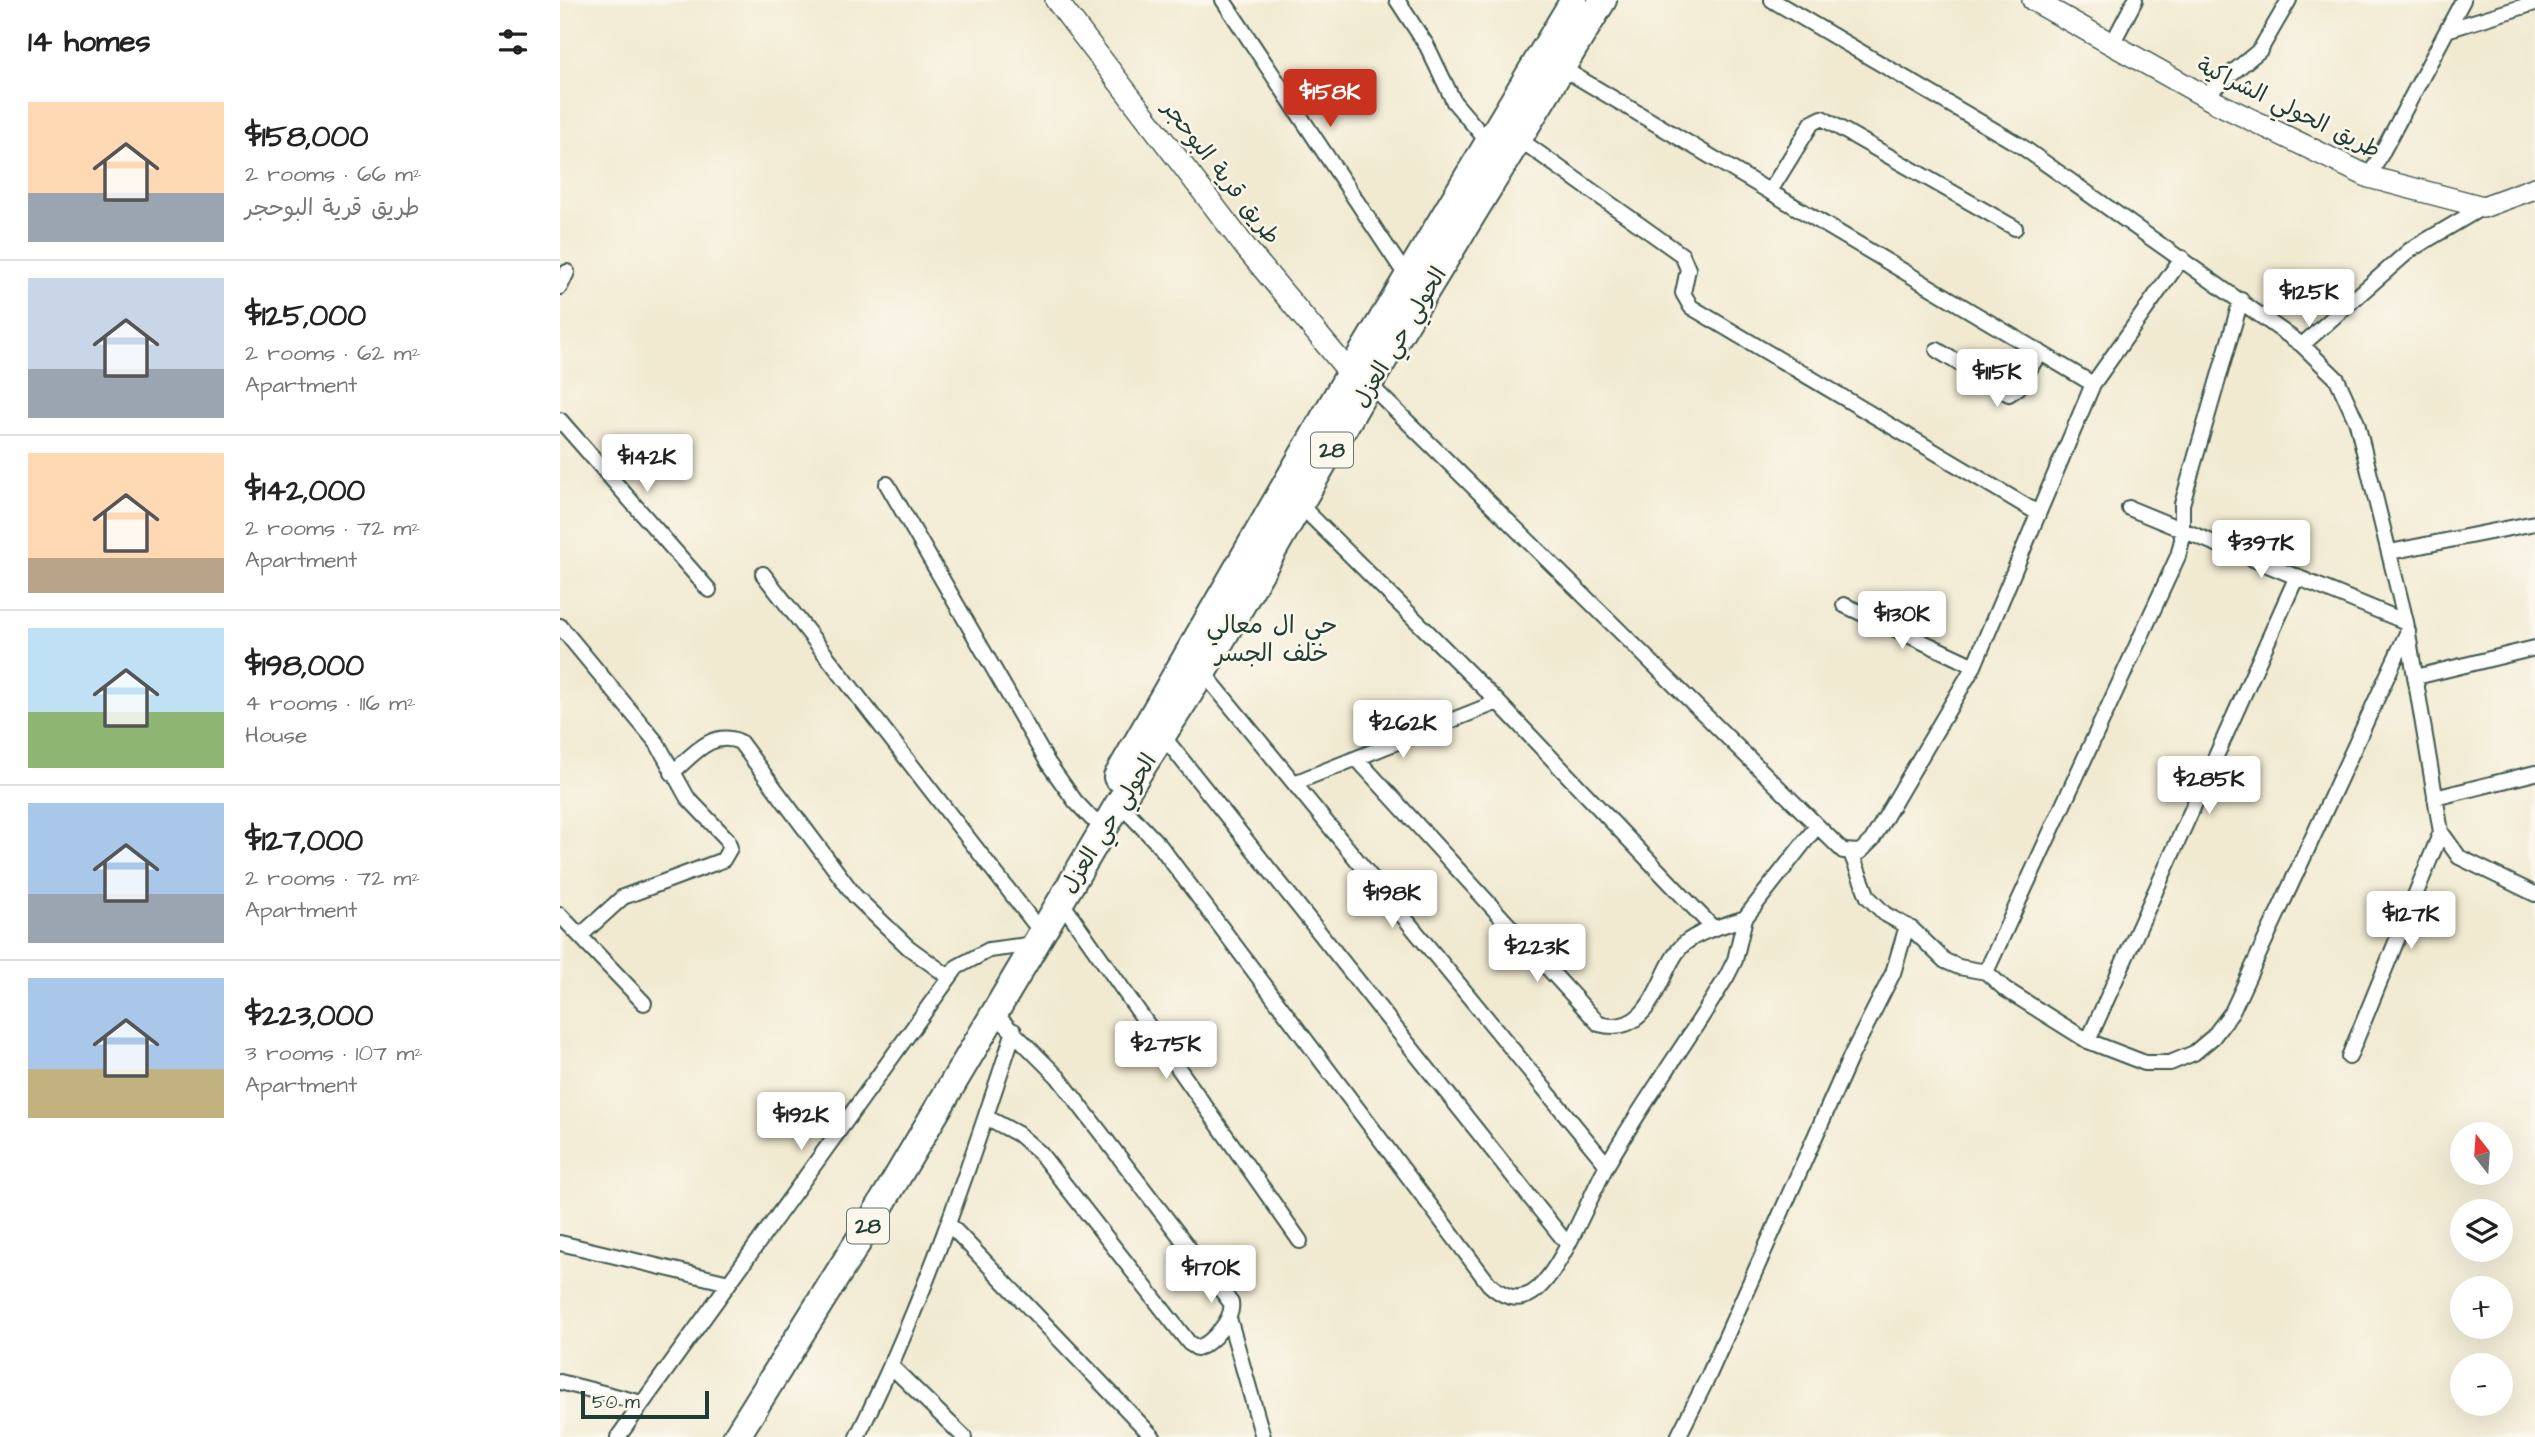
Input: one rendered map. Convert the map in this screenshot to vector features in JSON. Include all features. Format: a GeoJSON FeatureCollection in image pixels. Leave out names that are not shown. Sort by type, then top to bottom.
{"type":"FeatureCollection","features":[{"type":"Feature","properties":{"kind":"highway","name":"الحولي حي العزل"},"geometry":{"type":"LineString","coordinates":[[1060,900],[1203,673],[1300,505],[1407,277],[1574,0]]}},
{"type":"Feature","properties":{"kind":"highway","name":"الحولي حي العزل"},"geometry":{"type":"LineString","coordinates":[[1060,900],[1064,876],[1093,819],[1359,378],[1518,139],[1603,0]]}},
{"type":"Feature","properties":{"kind":"highway","name":"28"},"geometry":{"type":"LineString","coordinates":[[736,1437],[876,1213],[1060,900]]}},
{"type":"Feature","properties":{"kind":"street","name":"طريق قرية البوحجر"},"geometry":{"type":"LineString","coordinates":[[1056,0],[1246,248],[1359,378]]}},
{"type":"Feature","properties":{"kind":"street"},"geometry":{"type":"LineString","coordinates":[[1223,0],[1407,277]]}},
{"type":"Feature","properties":{"kind":"street"},"geometry":{"type":"LineString","coordinates":[[1397,0],[1427,46],[1454,103],[1488,142]]}},
{"type":"Feature","properties":{"kind":"street"},"geometry":{"type":"LineString","coordinates":[[1772,0],[2021,146],[2241,300],[2321,360],[2349,400],[2390,551],[2407,626],[2441,832],[2459,857],[2535,894]]}},
{"type":"Feature","properties":{"kind":"street","name":"طريق الحولي الشراكية"},"geometry":{"type":"LineString","coordinates":[[2033,0],[2204,96],[2370,177],[2483,207]]}},
{"type":"Feature","properties":{"kind":"street"},"geometry":{"type":"LineString","coordinates":[[2112,44],[2134,0]]}},
{"type":"Feature","properties":{"kind":"street"},"geometry":{"type":"LineString","coordinates":[[2204,96],[2260,50],[2289,0]]}},
{"type":"Feature","properties":{"kind":"street"},"geometry":{"type":"LineString","coordinates":[[2370,177],[2463,0]]}},
{"type":"Feature","properties":{"kind":"street"},"geometry":{"type":"LineString","coordinates":[[2450,29],[2535,3]]}},
{"type":"Feature","properties":{"kind":"street"},"geometry":{"type":"LineString","coordinates":[[1562,68],[2093,384]]}},
{"type":"Feature","properties":{"kind":"street"},"geometry":{"type":"LineString","coordinates":[[1770,191],[1812,123],[1822,118],[2015,228]]}},
{"type":"Feature","properties":{"kind":"street"},"geometry":{"type":"LineString","coordinates":[[1518,139],[1682,255],[1688,269],[1683,293],[1691,307],[2036,512]]}},
{"type":"Feature","properties":{"kind":"street"},"geometry":{"type":"LineString","coordinates":[[2302,345],[2410,250],[2483,207],[2535,188]]}},
{"type":"Feature","properties":{"kind":"street"},"geometry":{"type":"LineString","coordinates":[[1359,378],[1843,851],[1860,852],[1872,840],[1974,666],[2036,512],[2093,384],[2182,258]]}},
{"type":"Feature","properties":{"kind":"street"},"geometry":{"type":"LineString","coordinates":[[560,287],[567,272]]}},
{"type":"Feature","properties":{"kind":"street"},"geometry":{"type":"LineString","coordinates":[[1986,972],[2181,547],[2182,504],[2241,300]]}},
{"type":"Feature","properties":{"kind":"street"},"geometry":{"type":"LineString","coordinates":[[1937,350],[2009,394],[2018,388],[2040,352]]}},
{"type":"Feature","properties":{"kind":"street"},"geometry":{"type":"LineString","coordinates":[[560,420],[709,590]]}},
{"type":"Feature","properties":{"kind":"street"},"geometry":{"type":"LineString","coordinates":[[887,484],[1048,763],[1075,801],[1093,819]]}},
{"type":"Feature","properties":{"kind":"street"},"geometry":{"type":"LineString","coordinates":[[1300,505],[1498,702],[1714,929]]}},
{"type":"Feature","properties":{"kind":"street"},"geometry":{"type":"LineString","coordinates":[[2129,508],[2297,576],[2407,626]]}},
{"type":"Feature","properties":{"kind":"street"},"geometry":{"type":"LineString","coordinates":[[2390,551],[2535,523]]}},
{"type":"Feature","properties":{"kind":"street"},"geometry":{"type":"LineString","coordinates":[[618,1437],[948,977],[957,967],[978,954],[1038,938],[763,574]]}},
{"type":"Feature","properties":{"kind":"street"},"geometry":{"type":"LineString","coordinates":[[2088,1041],[2297,576]]}},
{"type":"Feature","properties":{"kind":"street"},"geometry":{"type":"LineString","coordinates":[[1844,605],[1974,666]]}},
{"type":"Feature","properties":{"kind":"street"},"geometry":{"type":"LineString","coordinates":[[560,626],[657,743],[687,797],[727,839],[729,853],[723,860],[623,897],[580,936]]}},
{"type":"Feature","properties":{"kind":"street"},"geometry":{"type":"LineString","coordinates":[[1851,853],[1868,897],[1885,914],[1907,926],[1945,961],[1959,967],[1986,972],[2005,989],[2088,1041],[2145,1063],[2170,1063],[2194,1053],[2223,1025],[2407,626]]}},
{"type":"Feature","properties":{"kind":"street"},"geometry":{"type":"LineString","coordinates":[[2416,677],[2535,648]]}},
{"type":"Feature","properties":{"kind":"street"},"geometry":{"type":"LineString","coordinates":[[1203,673],[1607,1165]]}},
{"type":"Feature","properties":{"kind":"street"},"geometry":{"type":"LineString","coordinates":[[1294,783],[1498,702]]}},
{"type":"Feature","properties":{"kind":"street"},"geometry":{"type":"LineString","coordinates":[[1163,736],[1568,1245]]}},
{"type":"Feature","properties":{"kind":"street"},"geometry":{"type":"LineString","coordinates":[[672,773],[713,740],[726,737],[740,742],[855,896],[908,947],[948,977]]}},
{"type":"Feature","properties":{"kind":"street"},"geometry":{"type":"LineString","coordinates":[[1357,759],[1599,1024],[1610,1027],[1622,1025],[1645,1009],[1661,989],[1668,966],[1679,949],[1693,937],[1745,918]]}},
{"type":"Feature","properties":{"kind":"street"},"geometry":{"type":"LineString","coordinates":[[2435,798],[2535,772]]}},
{"type":"Feature","properties":{"kind":"street"},"geometry":{"type":"LineString","coordinates":[[1119,803],[1160,846],[1489,1284],[1501,1295],[1517,1298],[1532,1293],[1568,1245],[1607,1165],[1727,976],[1735,960],[1745,918],[1817,826]]}},
{"type":"Feature","properties":{"kind":"street"},"geometry":{"type":"LineString","coordinates":[[2349,1057],[2441,832]]}},
{"type":"Feature","properties":{"kind":"street"},"geometry":{"type":"LineString","coordinates":[[1060,900],[1300,1241]]}},
{"type":"Feature","properties":{"kind":"street"},"geometry":{"type":"LineString","coordinates":[[560,915],[644,1003]]}},
{"type":"Feature","properties":{"kind":"street"},"geometry":{"type":"LineString","coordinates":[[1678,1437],[1708,1377],[1851,1056],[1893,973],[1907,926]]}},
{"type":"Feature","properties":{"kind":"street"},"geometry":{"type":"LineString","coordinates":[[986,1117],[1018,1134],[1040,1153],[1193,1347],[1202,1348],[1229,1318],[1233,1308],[1228,1298],[1058,1077],[993,1012]]}},
{"type":"Feature","properties":{"kind":"street"},"geometry":{"type":"LineString","coordinates":[[857,1437],[892,1367],[948,1224],[1014,1031]]}},
{"type":"Feature","properties":{"kind":"street"},"geometry":{"type":"LineString","coordinates":[[948,1224],[1153,1437]]}},
{"type":"Feature","properties":{"kind":"street"},"geometry":{"type":"LineString","coordinates":[[560,1244],[729,1283]]}},
{"type":"Feature","properties":{"kind":"street"},"geometry":{"type":"LineString","coordinates":[[1229,1318],[1263,1437]]}},
{"type":"Feature","properties":{"kind":"street"},"geometry":{"type":"LineString","coordinates":[[892,1367],[964,1437]]}},
{"type":"Feature","properties":{"kind":"street"},"geometry":{"type":"LineString","coordinates":[[560,1382],[642,1403]]}},
{"type":"Feature","properties":{"kind":"district","name":"حي ال معالي خلف الجسر"},"geometry":{"type":"Point","coordinates":[1272,639]}}]}
